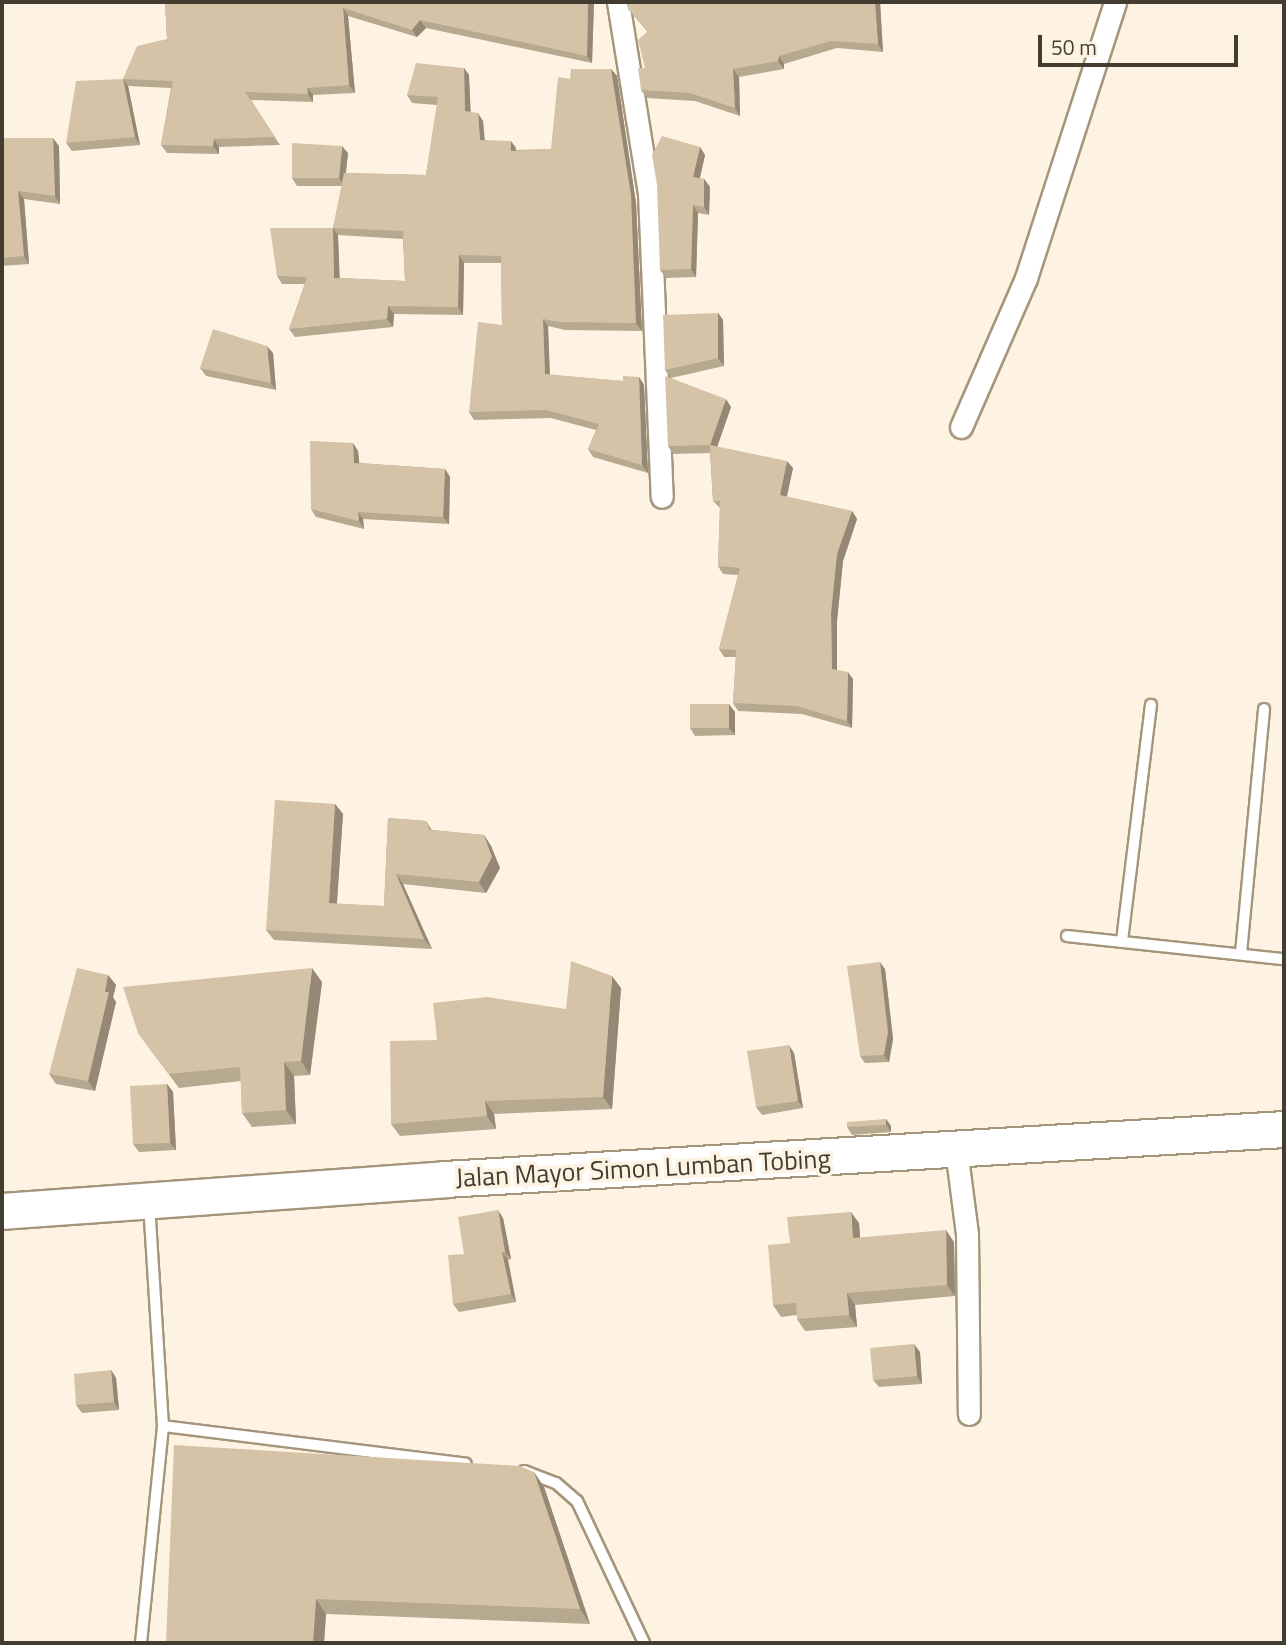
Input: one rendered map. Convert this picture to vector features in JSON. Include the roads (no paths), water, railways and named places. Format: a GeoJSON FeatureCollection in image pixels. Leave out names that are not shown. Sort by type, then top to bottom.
{"type":"FeatureCollection","features":[{"type":"Feature","properties":{"kind":"main road","name":"Jalan Mayor Simon Lumban Tobing"},"geometry":{"type":"LineString","coordinates":[[2,1211],[446,1179],[956,1149],[1089,1138],[1284,1129]]}},
{"type":"Feature","properties":{"kind":"street"},"geometry":{"type":"LineString","coordinates":[[618,2],[649,193],[662,497]]}},
{"type":"Feature","properties":{"kind":"street"},"geometry":{"type":"LineString","coordinates":[[961,428],[1026,278],[1115,2]]}},
{"type":"Feature","properties":{"kind":"street"},"geometry":{"type":"LineString","coordinates":[[956,1149],[967,1234],[969,1415]]}},
{"type":"Feature","properties":{"kind":"lane"},"geometry":{"type":"LineString","coordinates":[[1122,941],[1151,705]]}},
{"type":"Feature","properties":{"kind":"lane"},"geometry":{"type":"LineString","coordinates":[[1241,953],[1264,709]]}},
{"type":"Feature","properties":{"kind":"lane"},"geometry":{"type":"LineString","coordinates":[[1067,936],[1284,959]]}},
{"type":"Feature","properties":{"kind":"lane"},"geometry":{"type":"LineString","coordinates":[[141,1643],[163,1426],[149,1202]]}},
{"type":"Feature","properties":{"kind":"lane"},"geometry":{"type":"LineString","coordinates":[[163,1426],[473,1464]]}},
{"type":"Feature","properties":{"kind":"lane"},"geometry":{"type":"LineString","coordinates":[[513,1469],[556,1482],[577,1501],[644,1643]]}}]}
